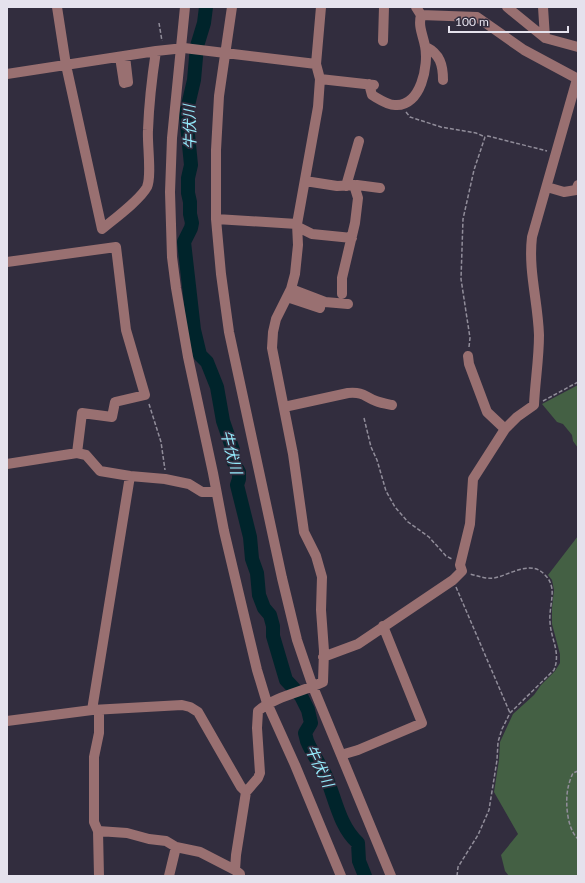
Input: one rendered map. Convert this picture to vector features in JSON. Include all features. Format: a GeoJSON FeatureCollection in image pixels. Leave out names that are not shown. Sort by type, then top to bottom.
{"type":"FeatureCollection","features":[{"type":"Feature","properties":{"kind":"street"},"geometry":{"type":"LineString","coordinates":[[57,7],[66,65],[102,229],[135,200],[148,186],[148,131],[150,95],[156,51]]}},
{"type":"Feature","properties":{"kind":"street"},"geometry":{"type":"LineString","coordinates":[[185,7],[170,167],[172,257],[188,357],[236,584],[257,670],[341,876]]}},
{"type":"Feature","properties":{"kind":"street"},"geometry":{"type":"LineString","coordinates":[[232,7],[222,53],[216,150],[216,219],[220,274],[229,332],[282,578],[310,688],[341,755],[391,876]]}},
{"type":"Feature","properties":{"kind":"street"},"geometry":{"type":"LineString","coordinates":[[237,873],[236,855],[246,792],[258,778],[260,772],[258,710],[271,702],[323,682],[321,610],[322,577],[316,556],[304,532],[294,454],[272,348],[276,319],[289,293],[295,274],[297,226],[318,106],[320,79],[316,64],[321,7]]}},
{"type":"Feature","properties":{"kind":"street"},"geometry":{"type":"LineString","coordinates":[[384,7],[386,36]]}},
{"type":"Feature","properties":{"kind":"street"},"geometry":{"type":"LineString","coordinates":[[507,7],[545,38],[578,47]]}},
{"type":"Feature","properties":{"kind":"street"},"geometry":{"type":"LineString","coordinates":[[543,7],[545,38]]}},
{"type":"Feature","properties":{"kind":"street"},"geometry":{"type":"LineString","coordinates":[[320,79],[372,85],[372,95],[396,106],[403,104],[414,97],[419,89],[425,66],[426,46],[420,26],[418,11],[477,17],[524,50],[578,79],[532,237],[531,246],[539,334],[534,405],[517,417],[505,429],[473,479],[470,524],[461,568],[453,580],[358,644],[323,657]]}},
{"type":"Feature","properties":{"kind":"street"},"geometry":{"type":"LineString","coordinates":[[426,46],[439,56],[443,80]]}},
{"type":"Feature","properties":{"kind":"street"},"geometry":{"type":"LineString","coordinates":[[7,74],[182,48],[316,64]]}},
{"type":"Feature","properties":{"kind":"street"},"geometry":{"type":"LineString","coordinates":[[342,294],[342,278],[355,223],[358,198],[350,185],[359,141]]}},
{"type":"Feature","properties":{"kind":"street"},"geometry":{"type":"LineString","coordinates":[[305,181],[380,188]]}},
{"type":"Feature","properties":{"kind":"street"},"geometry":{"type":"LineString","coordinates":[[547,187],[564,192],[576,190],[578,185]]}},
{"type":"Feature","properties":{"kind":"street"},"geometry":{"type":"LineString","coordinates":[[216,219],[297,226],[312,234],[352,238]]}},
{"type":"Feature","properties":{"kind":"street"},"geometry":{"type":"LineString","coordinates":[[7,262],[116,247],[126,330],[145,395],[115,402],[112,416],[82,414],[77,453]]}},
{"type":"Feature","properties":{"kind":"street"},"geometry":{"type":"LineString","coordinates":[[289,293],[325,302],[348,304]]}},
{"type":"Feature","properties":{"kind":"street"},"geometry":{"type":"LineString","coordinates":[[289,293],[320,308]]}},
{"type":"Feature","properties":{"kind":"street"},"geometry":{"type":"LineString","coordinates":[[468,356],[469,364],[487,412],[505,429]]}},
{"type":"Feature","properties":{"kind":"street"},"geometry":{"type":"LineString","coordinates":[[284,407],[356,392],[365,394],[377,402],[392,405]]}},
{"type":"Feature","properties":{"kind":"street"},"geometry":{"type":"LineString","coordinates":[[7,464],[77,453],[86,455],[100,471],[189,484],[202,492],[216,492]]}},
{"type":"Feature","properties":{"kind":"street"},"geometry":{"type":"LineString","coordinates":[[99,876],[98,831],[94,822],[94,757],[99,733],[95,710],[130,476]]}},
{"type":"Feature","properties":{"kind":"street"},"geometry":{"type":"LineString","coordinates":[[341,755],[358,750],[422,723],[383,626]]}},
{"type":"Feature","properties":{"kind":"street"},"geometry":{"type":"LineString","coordinates":[[7,721],[95,710],[182,705],[190,707],[198,712],[241,787],[246,792]]}},
{"type":"Feature","properties":{"kind":"street"},"geometry":{"type":"LineString","coordinates":[[98,831],[127,833],[149,839],[166,841],[176,847],[200,852],[237,873]]}},
{"type":"Feature","properties":{"kind":"street"},"geometry":{"type":"LineString","coordinates":[[169,876],[176,847]]}},
{"type":"Feature","properties":{"kind":"path"},"geometry":{"type":"LineString","coordinates":[[159,23],[161,39],[167,50]]}},
{"type":"Feature","properties":{"kind":"path"},"geometry":{"type":"LineString","coordinates":[[403,104],[404,109],[410,117],[441,127],[476,133],[485,137],[488,136],[557,154]]}},
{"type":"Feature","properties":{"kind":"path"},"geometry":{"type":"LineString","coordinates":[[468,356],[470,338],[460,279],[463,218],[474,170],[485,137]]}},
{"type":"Feature","properties":{"kind":"path"},"geometry":{"type":"LineString","coordinates":[[534,405],[578,382]]}},
{"type":"Feature","properties":{"kind":"path"},"geometry":{"type":"LineString","coordinates":[[145,395],[147,397],[161,442],[165,463],[165,480]]}},
{"type":"Feature","properties":{"kind":"path"},"geometry":{"type":"LineString","coordinates":[[364,418],[371,448],[377,460],[386,491],[395,507],[408,522],[461,568],[484,578],[494,578],[524,568],[533,568],[544,573],[550,581],[552,589],[550,624],[558,662],[554,670],[510,713],[502,729],[498,742],[497,760],[489,810],[478,836],[458,867],[457,876]]}},
{"type":"Feature","properties":{"kind":"path"},"geometry":{"type":"LineString","coordinates":[[453,580],[510,713]]}},
{"type":"Feature","properties":{"kind":"path"},"geometry":{"type":"LineString","coordinates":[[578,771],[572,772],[568,788],[569,822],[575,836],[578,839]]}},
{"type":"Feature","properties":{"kind":"green space"},"geometry":{"type":"Polygon","coordinates":[[[578,385],[578,448],[573,441],[572,435],[563,424],[557,422],[542,404],[578,385]]]}},
{"type":"Feature","properties":{"kind":"green space"},"geometry":{"type":"Polygon","coordinates":[[[578,536],[578,876],[509,876],[505,871],[501,855],[518,834],[494,792],[500,742],[513,714],[534,695],[560,663],[560,654],[552,624],[554,590],[552,580],[548,575],[578,536]]]}},
{"type":"Feature","properties":{"kind":"waterway","name":"牛伏川"},"geometry":{"type":"LineString","coordinates":[[206,7],[204,23],[197,46],[194,80],[186,114],[191,165],[188,178],[188,193],[192,223],[184,242],[194,330],[200,355],[207,362],[217,387],[223,421],[233,450],[233,461],[239,472],[237,485],[250,537],[252,559],[257,573],[259,595],[264,608],[270,615],[273,626],[273,636],[286,680],[301,696],[308,710],[311,723],[305,733],[307,741],[329,783],[342,820],[346,828],[358,843],[359,861],[365,876]]}}]}
